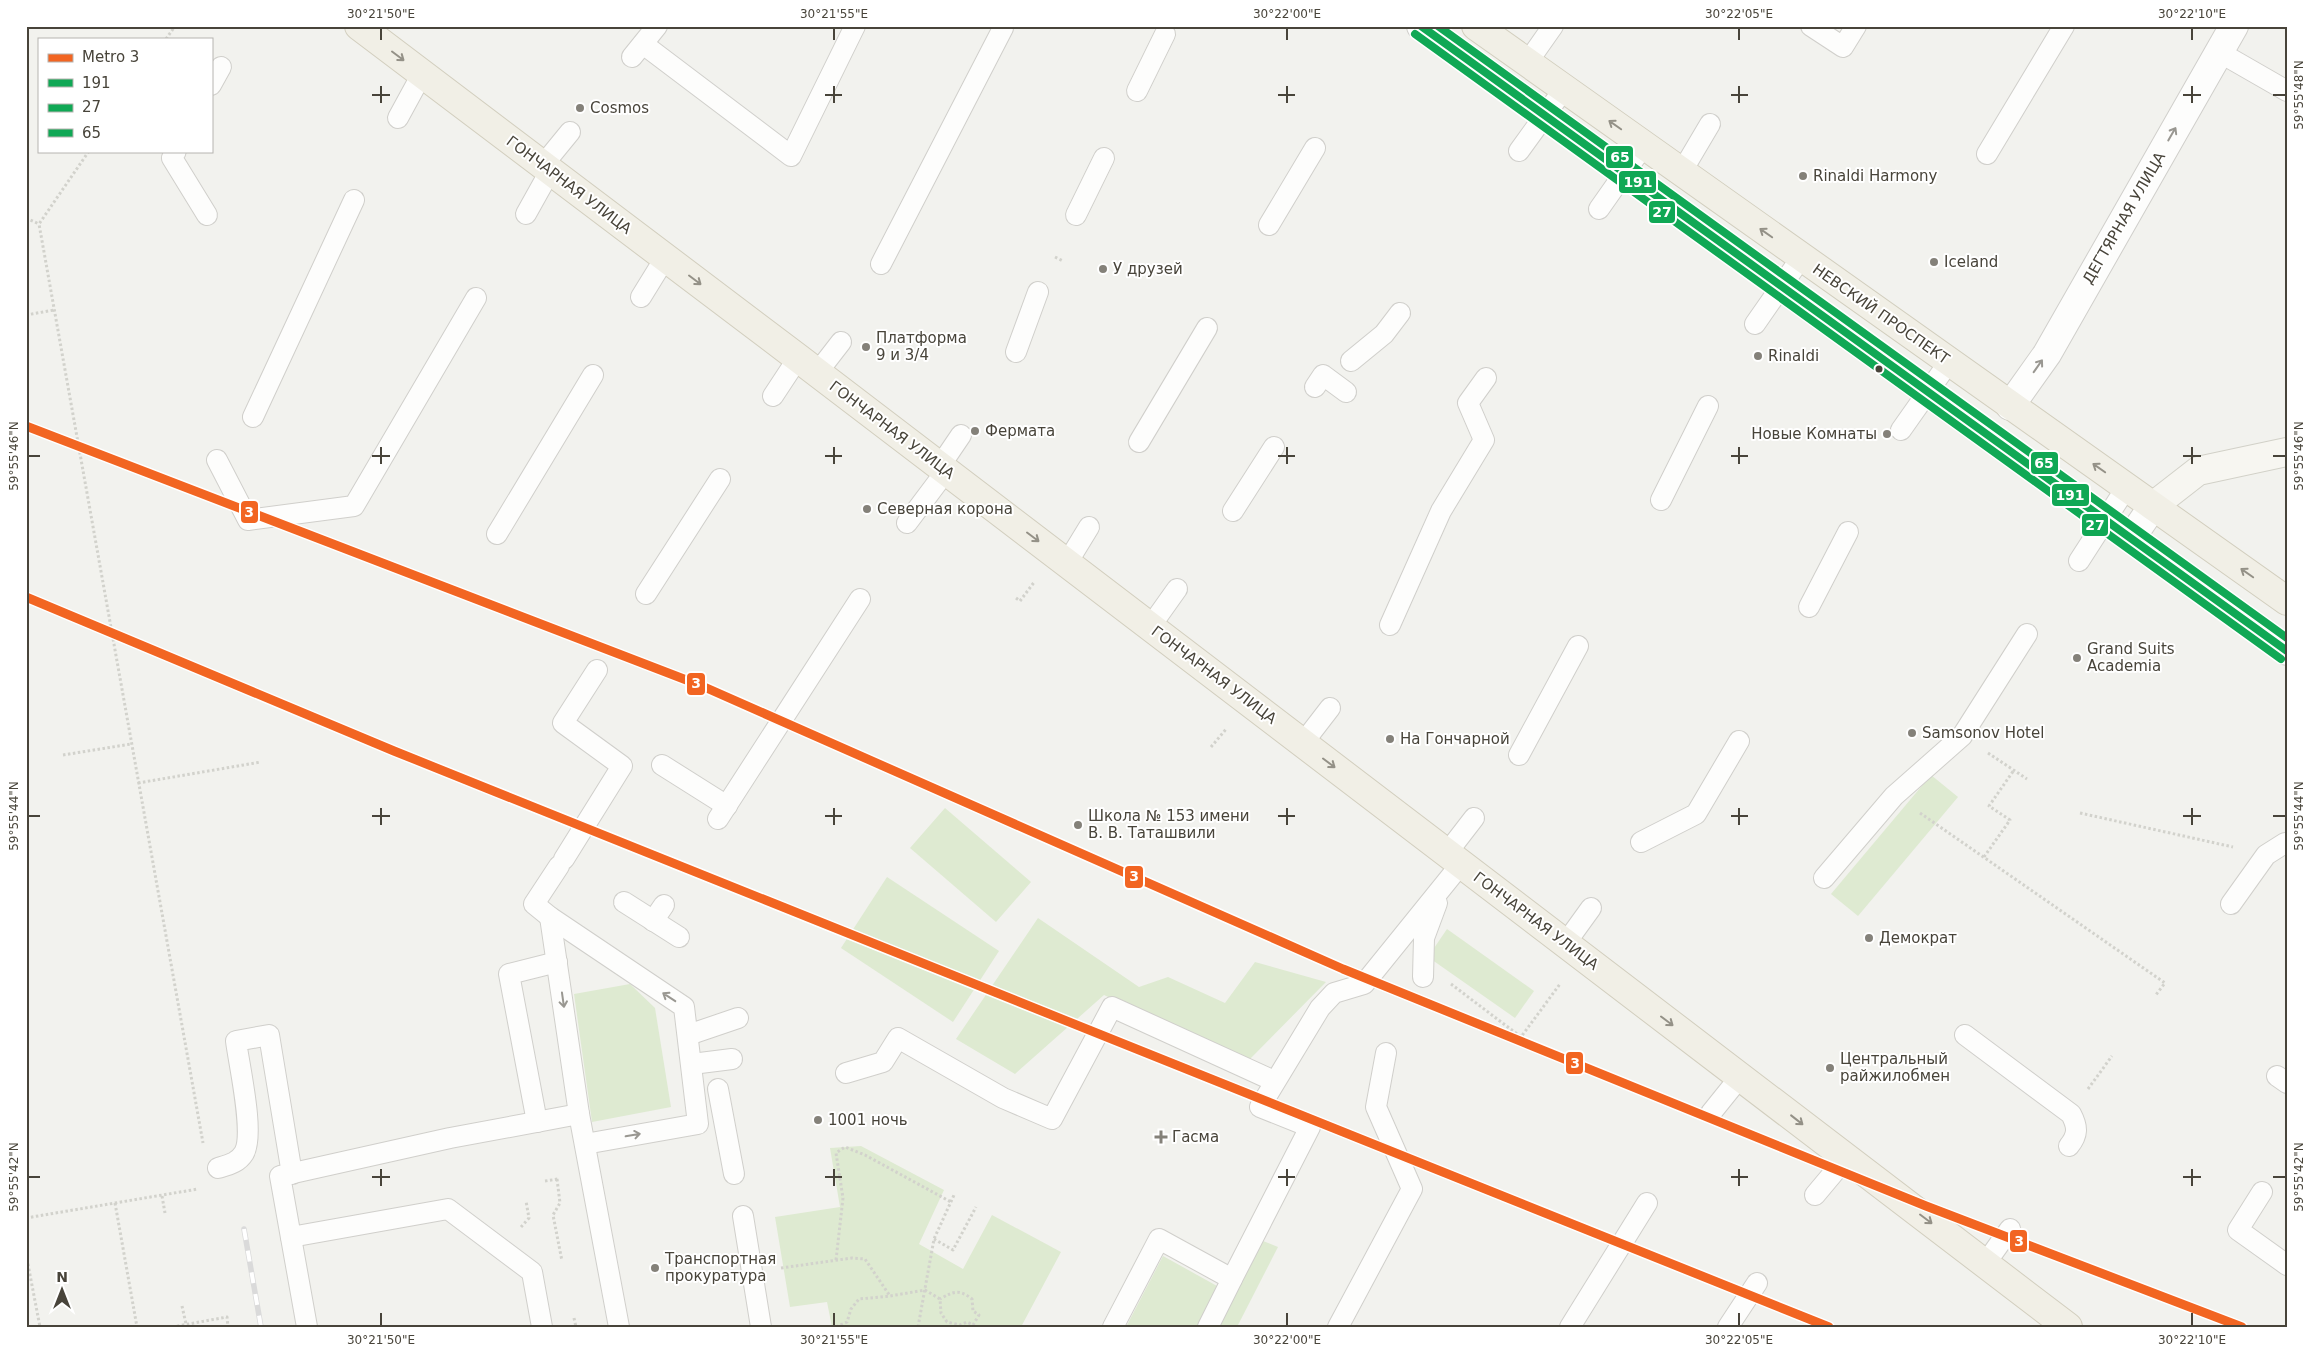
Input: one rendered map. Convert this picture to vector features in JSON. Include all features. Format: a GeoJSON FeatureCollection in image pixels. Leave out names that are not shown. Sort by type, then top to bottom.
{"type":"FeatureCollection","features":[{"type":"Feature","properties":{"kind":"main road","name":"ГОНЧАРНАЯ УЛИЦА"},"geometry":{"type":"LineString","coordinates":[[359,26],[808,365],[2068,1327]]}},
{"type":"Feature","properties":{"kind":"main road","name":"НЕВСКИЙ ПРОСПЕКТ"},"geometry":{"type":"LineString","coordinates":[[1476,26],[2287,601]]}},
{"type":"Feature","properties":{"kind":"street"},"geometry":{"type":"LineString","coordinates":[[1420,26],[2287,651]]}},
{"type":"Feature","properties":{"kind":"street","name":"ДЕГТЯРНАЯ УЛИЦА"},"geometry":{"type":"LineString","coordinates":[[2010,406],[2047,354],[2234,26]]}},
{"type":"Feature","properties":{"kind":"street"},"geometry":{"type":"LineString","coordinates":[[2131,538],[2153,506],[2198,471],[2287,452]]}},
{"type":"Feature","properties":{"kind":"lane"},"geometry":{"type":"LineString","coordinates":[[657,26],[637,51],[791,156],[855,26]]}},
{"type":"Feature","properties":{"kind":"lane"},"geometry":{"type":"LineString","coordinates":[[1527,63],[1553,26]]}},
{"type":"Feature","properties":{"kind":"lane"},"geometry":{"type":"LineString","coordinates":[[1811,26],[1843,46],[1856,26]]}},
{"type":"Feature","properties":{"kind":"lane"},"geometry":{"type":"LineString","coordinates":[[1987,154],[2064,26]]}},
{"type":"Feature","properties":{"kind":"lane"},"geometry":{"type":"LineString","coordinates":[[881,264],[1003,28]]}},
{"type":"Feature","properties":{"kind":"lane"},"geometry":{"type":"LineString","coordinates":[[1137,91],[1165,34]]}},
{"type":"Feature","properties":{"kind":"lane"},"geometry":{"type":"LineString","coordinates":[[2219,52],[2287,91]]}},
{"type":"Feature","properties":{"kind":"lane"},"geometry":{"type":"LineString","coordinates":[[212,83],[221,67]]}},
{"type":"Feature","properties":{"kind":"lane"},"geometry":{"type":"LineString","coordinates":[[398,118],[422,74]]}},
{"type":"Feature","properties":{"kind":"lane"},"geometry":{"type":"LineString","coordinates":[[1519,151],[1564,89]]}},
{"type":"Feature","properties":{"kind":"lane"},"geometry":{"type":"LineString","coordinates":[[1681,173],[1710,124]]}},
{"type":"Feature","properties":{"kind":"lane"},"geometry":{"type":"LineString","coordinates":[[526,214],[547,168],[570,132]]}},
{"type":"Feature","properties":{"kind":"lane"},"geometry":{"type":"LineString","coordinates":[[1599,209],[1644,145]]}},
{"type":"Feature","properties":{"kind":"lane"},"geometry":{"type":"LineString","coordinates":[[1269,224],[1315,148]]}},
{"type":"Feature","properties":{"kind":"lane"},"geometry":{"type":"LineString","coordinates":[[175,152],[172,158],[207,215]]}},
{"type":"Feature","properties":{"kind":"lane"},"geometry":{"type":"LineString","coordinates":[[1076,215],[1104,158]]}},
{"type":"Feature","properties":{"kind":"lane"},"geometry":{"type":"LineString","coordinates":[[253,417],[354,200]]}},
{"type":"Feature","properties":{"kind":"lane"},"geometry":{"type":"LineString","coordinates":[[641,297],[665,258]]}},
{"type":"Feature","properties":{"kind":"lane"},"geometry":{"type":"LineString","coordinates":[[1754,324],[1802,258]]}},
{"type":"Feature","properties":{"kind":"lane"},"geometry":{"type":"LineString","coordinates":[[1016,352],[1038,292]]}},
{"type":"Feature","properties":{"kind":"lane"},"geometry":{"type":"LineString","coordinates":[[217,460],[248,520],[354,506],[476,298]]}},
{"type":"Feature","properties":{"kind":"lane"},"geometry":{"type":"LineString","coordinates":[[1351,361],[1384,334],[1400,313]]}},
{"type":"Feature","properties":{"kind":"lane"},"geometry":{"type":"LineString","coordinates":[[1139,442],[1207,328]]}},
{"type":"Feature","properties":{"kind":"lane"},"geometry":{"type":"LineString","coordinates":[[774,396],[808,365],[841,342]]}},
{"type":"Feature","properties":{"kind":"lane"},"geometry":{"type":"LineString","coordinates":[[1901,430],[1949,362]]}},
{"type":"Feature","properties":{"kind":"lane"},"geometry":{"type":"LineString","coordinates":[[497,534],[593,375]]}},
{"type":"Feature","properties":{"kind":"lane"},"geometry":{"type":"LineString","coordinates":[[1315,387],[1323,375],[1346,392]]}},
{"type":"Feature","properties":{"kind":"lane"},"geometry":{"type":"LineString","coordinates":[[1390,625],[1440,511],[1484,440],[1468,402],[1486,378]]}},
{"type":"Feature","properties":{"kind":"lane"},"geometry":{"type":"LineString","coordinates":[[1661,500],[1708,406]]}},
{"type":"Feature","properties":{"kind":"lane"},"geometry":{"type":"LineString","coordinates":[[907,523],[943,468],[961,435]]}},
{"type":"Feature","properties":{"kind":"lane"},"geometry":{"type":"LineString","coordinates":[[1233,511],[1274,447]]}},
{"type":"Feature","properties":{"kind":"lane"},"geometry":{"type":"LineString","coordinates":[[646,594],[720,478]]}},
{"type":"Feature","properties":{"kind":"lane"},"geometry":{"type":"LineString","coordinates":[[2079,561],[2126,488]]}},
{"type":"Feature","properties":{"kind":"lane"},"geometry":{"type":"LineString","coordinates":[[1067,563],[1089,527]]}},
{"type":"Feature","properties":{"kind":"lane"},"geometry":{"type":"LineString","coordinates":[[1809,607],[1848,532]]}},
{"type":"Feature","properties":{"kind":"lane"},"geometry":{"type":"LineString","coordinates":[[1150,627],[1177,589]]}},
{"type":"Feature","properties":{"kind":"lane"},"geometry":{"type":"LineString","coordinates":[[662,765],[722,812],[860,599]]}},
{"type":"Feature","properties":{"kind":"lane"},"geometry":{"type":"LineString","coordinates":[[1824,878],[1894,796],[1962,736],[2027,634]]}},
{"type":"Feature","properties":{"kind":"lane"},"geometry":{"type":"LineString","coordinates":[[1519,755],[1578,646]]}},
{"type":"Feature","properties":{"kind":"lane"},"geometry":{"type":"LineString","coordinates":[[585,1144],[698,1124],[684,1007],[550,917],[534,904],[622,766],[563,723],[597,670]]}},
{"type":"Feature","properties":{"kind":"lane"},"geometry":{"type":"LineString","coordinates":[[1303,743],[1330,708]]}},
{"type":"Feature","properties":{"kind":"lane"},"geometry":{"type":"LineString","coordinates":[[1641,842],[1696,814],[1739,741]]}},
{"type":"Feature","properties":{"kind":"lane"},"geometry":{"type":"LineString","coordinates":[[1423,970],[1424,938],[1454,858],[1474,818]]}},
{"type":"Feature","properties":{"kind":"lane"},"geometry":{"type":"LineString","coordinates":[[2230,904],[2266,855],[2285,843]]}},
{"type":"Feature","properties":{"kind":"lane"},"geometry":{"type":"LineString","coordinates":[[1208,1327],[1310,1128],[1260,1107],[1274,1081],[1320,1008],[1334,993],[1364,984],[1442,889]]}},
{"type":"Feature","properties":{"kind":"lane"},"geometry":{"type":"LineString","coordinates":[[624,902],[658,913],[679,937]]}},
{"type":"Feature","properties":{"kind":"lane"},"geometry":{"type":"LineString","coordinates":[[1565,944],[1592,908]]}},
{"type":"Feature","properties":{"kind":"lane"},"geometry":{"type":"LineString","coordinates":[[550,917],[579,1114],[619,1327]]}},
{"type":"Feature","properties":{"kind":"lane"},"geometry":{"type":"LineString","coordinates":[[537,1122],[509,974],[557,962]]}},
{"type":"Feature","properties":{"kind":"lane"},"geometry":{"type":"LineString","coordinates":[[846,1073],[883,1062],[898,1038],[1003,1098],[1052,1119],[1112,1007],[1274,1081]]}},
{"type":"Feature","properties":{"kind":"lane"},"geometry":{"type":"LineString","coordinates":[[688,1035],[738,1018]]}},
{"type":"Feature","properties":{"kind":"lane"},"geometry":{"type":"LineString","coordinates":[[218,1168],[233,1164],[244,1153],[248,1140],[248,1124],[236,1041],[269,1035],[292,1174]]}},
{"type":"Feature","properties":{"kind":"lane"},"geometry":{"type":"LineString","coordinates":[[1965,1035],[2071,1114],[2077,1131],[2076,1137],[2069,1146]]}},
{"type":"Feature","properties":{"kind":"lane"},"geometry":{"type":"LineString","coordinates":[[1338,1327],[1412,1188],[1376,1107],[1386,1053]]}},
{"type":"Feature","properties":{"kind":"lane"},"geometry":{"type":"LineString","coordinates":[[692,1064],[732,1059]]}},
{"type":"Feature","properties":{"kind":"lane"},"geometry":{"type":"LineString","coordinates":[[1711,1113],[1740,1077]]}},
{"type":"Feature","properties":{"kind":"lane"},"geometry":{"type":"LineString","coordinates":[[718,1089],[734,1174]]}},
{"type":"Feature","properties":{"kind":"lane"},"geometry":{"type":"LineString","coordinates":[[307,1327],[280,1176],[450,1138],[579,1114]]}},
{"type":"Feature","properties":{"kind":"lane"},"geometry":{"type":"LineString","coordinates":[[1815,1195],[1846,1158]]}},
{"type":"Feature","properties":{"kind":"lane"},"geometry":{"type":"LineString","coordinates":[[2262,1192],[2238,1230],[2287,1265]]}},
{"type":"Feature","properties":{"kind":"lane"},"geometry":{"type":"LineString","coordinates":[[1570,1327],[1647,1203]]}},
{"type":"Feature","properties":{"kind":"lane"},"geometry":{"type":"LineString","coordinates":[[291,1237],[448,1209],[532,1272],[542,1327]]}},
{"type":"Feature","properties":{"kind":"lane"},"geometry":{"type":"LineString","coordinates":[[744,1216],[761,1327]]}},
{"type":"Feature","properties":{"kind":"lane"},"geometry":{"type":"LineString","coordinates":[[1985,1264],[2010,1229]]}},
{"type":"Feature","properties":{"kind":"lane"},"geometry":{"type":"LineString","coordinates":[[1114,1327],[1158,1238],[1232,1279]]}},
{"type":"Feature","properties":{"kind":"lane"},"geometry":{"type":"LineString","coordinates":[[1728,1327],[1757,1283]]}},
{"type":"Feature","properties":{"kind":"path"},"geometry":{"type":"LineString","coordinates":[[167,38],[175,26]]}},
{"type":"Feature","properties":{"kind":"path"},"geometry":{"type":"LineString","coordinates":[[88,152],[39,224],[204,1149]]}},
{"type":"Feature","properties":{"kind":"path"},"geometry":{"type":"LineString","coordinates":[[26,218],[39,224]]}},
{"type":"Feature","properties":{"kind":"path"},"geometry":{"type":"LineString","coordinates":[[1055,257],[1063,261]]}},
{"type":"Feature","properties":{"kind":"path"},"geometry":{"type":"LineString","coordinates":[[26,315],[54,310]]}},
{"type":"Feature","properties":{"kind":"path"},"geometry":{"type":"LineString","coordinates":[[1016,598],[1020,601],[1035,580]]}},
{"type":"Feature","properties":{"kind":"path"},"geometry":{"type":"LineString","coordinates":[[1211,747],[1228,727]]}},
{"type":"Feature","properties":{"kind":"path"},"geometry":{"type":"LineString","coordinates":[[63,755],[132,744]]}},
{"type":"Feature","properties":{"kind":"path"},"geometry":{"type":"LineString","coordinates":[[138,783],[261,762]]}},
{"type":"Feature","properties":{"kind":"path"},"geometry":{"type":"LineString","coordinates":[[1984,857],[2010,820],[1989,806],[2014,770],[2027,779]]}},
{"type":"Feature","properties":{"kind":"path"},"geometry":{"type":"LineString","coordinates":[[1894,796],[2165,983],[2155,996]]}},
{"type":"Feature","properties":{"kind":"path"},"geometry":{"type":"LineString","coordinates":[[2080,813],[2266,855]]}},
{"type":"Feature","properties":{"kind":"path"},"geometry":{"type":"LineString","coordinates":[[1423,970],[1521,1037],[1562,982]]}},
{"type":"Feature","properties":{"kind":"path"},"geometry":{"type":"LineString","coordinates":[[2071,1114],[2112,1056]]}},
{"type":"Feature","properties":{"kind":"path"},"geometry":{"type":"LineString","coordinates":[[836,1260],[843,1198],[836,1153],[845,1147],[865,1155],[951,1202]]}},
{"type":"Feature","properties":{"kind":"path"},"geometry":{"type":"LineString","coordinates":[[557,1180],[560,1203],[553,1214],[564,1271]]}},
{"type":"Feature","properties":{"kind":"path"},"geometry":{"type":"LineString","coordinates":[[26,1218],[201,1189]]}},
{"type":"Feature","properties":{"kind":"path"},"geometry":{"type":"LineString","coordinates":[[918,1327],[934,1239],[954,1195]]}},
{"type":"Feature","properties":{"kind":"path"},"geometry":{"type":"LineString","coordinates":[[162,1196],[165,1213]]}},
{"type":"Feature","properties":{"kind":"path"},"geometry":{"type":"LineString","coordinates":[[114,1204],[137,1327]]}},
{"type":"Feature","properties":{"kind":"path"},"geometry":{"type":"LineString","coordinates":[[934,1239],[953,1250],[976,1207]]}},
{"type":"Feature","properties":{"kind":"path"},"geometry":{"type":"LineString","coordinates":[[26,1254],[40,1327]]}},
{"type":"Feature","properties":{"kind":"path"},"geometry":{"type":"LineString","coordinates":[[753,1272],[836,1260],[865,1259],[890,1296]]}},
{"type":"Feature","properties":{"kind":"path"},"geometry":{"type":"LineString","coordinates":[[836,1327],[848,1322],[851,1309],[858,1299],[925,1290],[940,1299]]}},
{"type":"Feature","properties":{"kind":"path"},"geometry":{"type":"LineString","coordinates":[[953,1291],[962,1292],[972,1299],[973,1311],[978,1314],[973,1325],[968,1322],[960,1325],[947,1322],[941,1313],[940,1299],[953,1291]]}},
{"type":"Feature","properties":{"kind":"path"},"geometry":{"type":"LineString","coordinates":[[182,1306],[186,1324]]}},
{"type":"Feature","properties":{"kind":"path"},"geometry":{"type":"LineString","coordinates":[[172,1327],[227,1317],[228,1327]]}},
{"type":"Feature","properties":{"kind":"path"},"geometry":{"type":"LineString","coordinates":[[574,1317],[576,1327]]}},
{"type":"Feature","properties":{"kind":"green space"},"geometry":{"type":"Polygon","coordinates":[[[1931,775],[1958,797],[1858,916],[1831,894],[1931,775]]]}},
{"type":"Feature","properties":{"kind":"green space"},"geometry":{"type":"Polygon","coordinates":[[[945,808],[1031,882],[996,922],[910,848],[945,808]]]}},
{"type":"Feature","properties":{"kind":"green space"},"geometry":{"type":"Polygon","coordinates":[[[887,877],[999,951],[953,1022],[841,948],[887,877]]]}},
{"type":"Feature","properties":{"kind":"green space"},"geometry":{"type":"Polygon","coordinates":[[[1038,918],[1139,987],[1168,977],[1225,1003],[1255,962],[1326,982],[1248,1061],[1104,995],[1015,1074],[956,1039],[1038,918]]]}},
{"type":"Feature","properties":{"kind":"green space"},"geometry":{"type":"Polygon","coordinates":[[[1447,929],[1534,991],[1515,1018],[1428,957],[1447,929]]]}},
{"type":"Feature","properties":{"kind":"green space"},"geometry":{"type":"Polygon","coordinates":[[[630,984],[655,1008],[671,1107],[592,1122],[574,994],[630,984]]]}},
{"type":"Feature","properties":{"kind":"green space"},"geometry":{"type":"Polygon","coordinates":[[[861,1146],[944,1190],[919,1244],[963,1269],[992,1215],[1061,1252],[1021,1327],[832,1327],[827,1302],[790,1307],[775,1217],[840,1207],[830,1148],[861,1146]]]}},
{"type":"Feature","properties":{"kind":"green space"},"geometry":{"type":"Polygon","coordinates":[[[1263,1241],[1278,1247],[1237,1327],[1218,1327],[1263,1241]]]}},
{"type":"Feature","properties":{"kind":"green space"},"geometry":{"type":"Polygon","coordinates":[[[1163,1256],[1217,1286],[1197,1327],[1126,1327],[1163,1256]]]}},
{"type":"Feature","properties":{"kind":"railway"},"geometry":{"type":"LineString","coordinates":[[244,1229],[261,1327]]}},
{"type":"Feature","properties":{"kind":"metro line","name":"3"},"geometry":{"type":"LineString","coordinates":[[26,426],[702,686],[1343,969],[1926,1206],[2242,1327]]}},
{"type":"Feature","properties":{"kind":"metro line","name":"3"},"geometry":{"type":"LineString","coordinates":[[26,597],[394,751],[1829,1327]]}},
{"type":"Feature","properties":{"kind":"transit line","name":"191"},"geometry":{"type":"LineString","coordinates":[[1421,26],[2287,651]]}},
{"type":"Feature","properties":{"kind":"transit line","name":"65"},"geometry":{"type":"LineString","coordinates":[[1438,26],[2287,638]]}},
{"type":"Feature","properties":{"kind":"transit line","name":"27"},"geometry":{"type":"LineString","coordinates":[[1415,34],[2281,659]]}},
{"type":"Feature","properties":{"kind":"place","name":"Cosmos"},"geometry":{"type":"Point","coordinates":[580,108]}},
{"type":"Feature","properties":{"kind":"place","name":"Rinaldi Harmony"},"geometry":{"type":"Point","coordinates":[1803,176]}},
{"type":"Feature","properties":{"kind":"place","name":"Iceland"},"geometry":{"type":"Point","coordinates":[1934,262]}},
{"type":"Feature","properties":{"kind":"place","name":"У друзей"},"geometry":{"type":"Point","coordinates":[1103,269]}},
{"type":"Feature","properties":{"kind":"place","name":"Платформа 9 и 3/4"},"geometry":{"type":"Point","coordinates":[866,347]}},
{"type":"Feature","properties":{"kind":"place","name":"Rinaldi"},"geometry":{"type":"Point","coordinates":[1758,356]}},
{"type":"Feature","properties":{"kind":"place","name":"Фермата"},"geometry":{"type":"Point","coordinates":[975,431]}},
{"type":"Feature","properties":{"kind":"place","name":"Новые Комнаты"},"geometry":{"type":"Point","coordinates":[1887,434]}},
{"type":"Feature","properties":{"kind":"place","name":"Северная корона"},"geometry":{"type":"Point","coordinates":[867,509]}},
{"type":"Feature","properties":{"kind":"place","name":"Grand Suits Academia"},"geometry":{"type":"Point","coordinates":[2077,658]}},
{"type":"Feature","properties":{"kind":"place","name":"Samsonov Hotel"},"geometry":{"type":"Point","coordinates":[1912,733]}},
{"type":"Feature","properties":{"kind":"place","name":"На Гончарной"},"geometry":{"type":"Point","coordinates":[1390,739]}},
{"type":"Feature","properties":{"kind":"place","name":"Школа № 153 имени В. В. Таташвили"},"geometry":{"type":"Point","coordinates":[1078,825]}},
{"type":"Feature","properties":{"kind":"place","name":"Демократ"},"geometry":{"type":"Point","coordinates":[1869,938]}},
{"type":"Feature","properties":{"kind":"place","name":"Центральный райжилобмен"},"geometry":{"type":"Point","coordinates":[1830,1068]}},
{"type":"Feature","properties":{"kind":"place","name":"1001 ночь"},"geometry":{"type":"Point","coordinates":[818,1120]}},
{"type":"Feature","properties":{"kind":"place","name":"Гасма"},"geometry":{"type":"Point","coordinates":[1161,1137]}},
{"type":"Feature","properties":{"kind":"place","name":"Транспортная прокуратура"},"geometry":{"type":"Point","coordinates":[655,1268]}}]}
